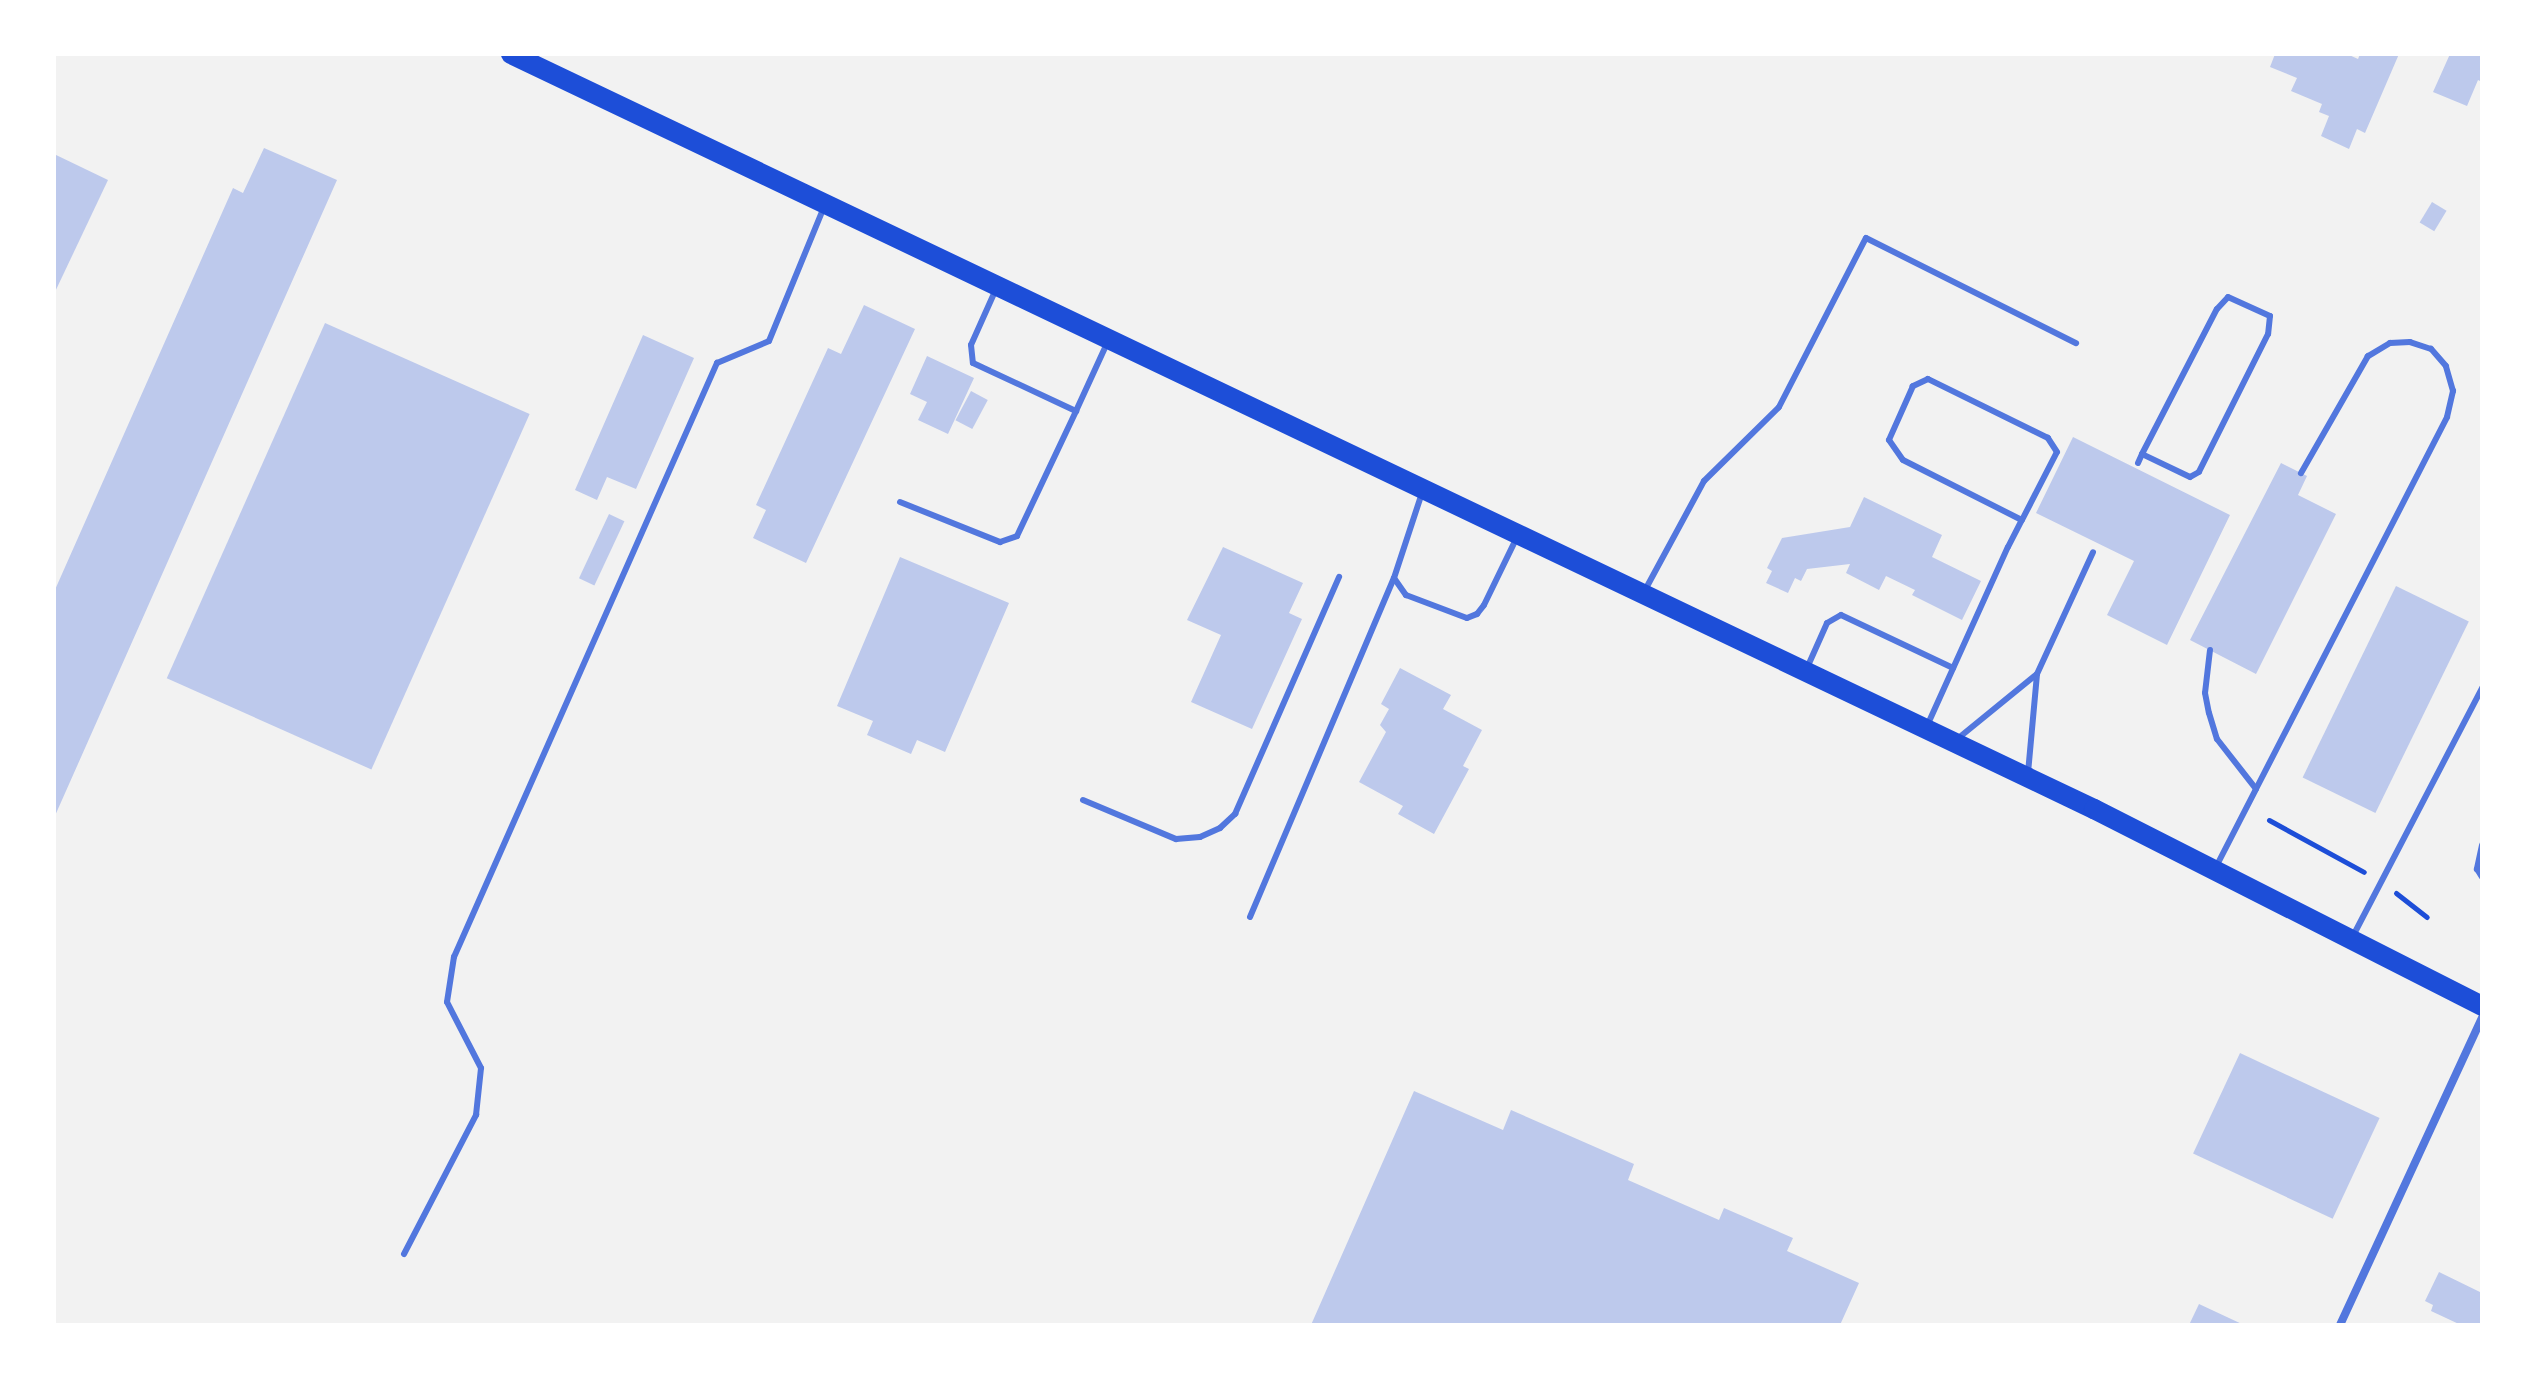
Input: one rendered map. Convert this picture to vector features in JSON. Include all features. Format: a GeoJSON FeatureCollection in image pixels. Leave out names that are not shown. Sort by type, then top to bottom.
{"type":"FeatureCollection","features":[{"type":"Feature","properties":{"kind":"main road"},"geometry":{"type":"LineString","coordinates":[[511,54],[2028,777],[2215,868],[2482,1006]]}},
{"type":"Feature","properties":{"kind":"street"},"geometry":{"type":"LineString","coordinates":[[2340,1325],[2482,1017]]}},
{"type":"Feature","properties":{"kind":"lane"},"geometry":{"type":"LineString","coordinates":[[404,1254],[476,1115],[481,1068],[447,1002],[454,957],[717,363],[769,341],[826,204]]}},
{"type":"Feature","properties":{"kind":"lane"},"geometry":{"type":"LineString","coordinates":[[1644,592],[1704,481],[1779,407],[1866,238],[2076,343]]}},
{"type":"Feature","properties":{"kind":"lane"},"geometry":{"type":"LineString","coordinates":[[998,286],[971,345],[973,363],[1076,411]]}},
{"type":"Feature","properties":{"kind":"lane"},"geometry":{"type":"LineString","coordinates":[[2138,463],[2142,454],[2217,309],[2228,297],[2270,316],[2268,334],[2199,472],[2190,477],[2142,454]]}},
{"type":"Feature","properties":{"kind":"lane"},"geometry":{"type":"LineString","coordinates":[[900,502],[1000,542],[1017,536],[1109,340]]}},
{"type":"Feature","properties":{"kind":"lane"},"geometry":{"type":"LineString","coordinates":[[2215,868],[2447,417],[2453,391],[2446,366],[2431,349],[2410,342],[2390,343],[2368,356],[2301,473]]}},
{"type":"Feature","properties":{"kind":"lane"},"geometry":{"type":"LineString","coordinates":[[1925,729],[2057,452],[2048,438],[1928,379],[1913,386],[1889,440],[1903,460],[2022,520]]}},
{"type":"Feature","properties":{"kind":"lane"},"geometry":{"type":"LineString","coordinates":[[1250,917],[1394,578],[1424,490]]}},
{"type":"Feature","properties":{"kind":"lane"},"geometry":{"type":"LineString","coordinates":[[1394,578],[1406,595],[1467,618],[1477,614],[1484,605],[1519,535]]}},
{"type":"Feature","properties":{"kind":"lane"},"geometry":{"type":"LineString","coordinates":[[2028,777],[2037,674],[2093,552]]}},
{"type":"Feature","properties":{"kind":"lane"},"geometry":{"type":"LineString","coordinates":[[1083,800],[1176,839],[1200,837],[1220,828],[1235,814],[1339,577]]}},
{"type":"Feature","properties":{"kind":"lane"},"geometry":{"type":"LineString","coordinates":[[1806,672],[1827,623],[1841,615],[1953,668]]}},
{"type":"Feature","properties":{"kind":"lane"},"geometry":{"type":"LineString","coordinates":[[2210,650],[2205,693],[2217,739],[2256,789]]}},
{"type":"Feature","properties":{"kind":"lane"},"geometry":{"type":"LineString","coordinates":[[1954,742],[2037,674]]}},
{"type":"Feature","properties":{"kind":"lane"},"geometry":{"type":"LineString","coordinates":[[2351,939],[2482,688]]}},
{"type":"Feature","properties":{"kind":"lane"},"geometry":{"type":"LineString","coordinates":[[2482,845],[2477,869],[2482,877]]}},
{"type":"Feature","properties":{"kind":"path"},"geometry":{"type":"LineString","coordinates":[[2269,820],[2381,881],[2427,917]]}},
{"type":"Feature","properties":{"kind":"building"},"geometry":{"type":"Polygon","coordinates":[[[2275,54],[2347,54],[2358,59],[2360,54],[2399,54],[2365,133],[2357,129],[2349,149],[2321,136],[2329,116],[2319,112],[2322,104],[2291,91],[2297,78],[2270,67],[2275,54]]]}},
{"type":"Feature","properties":{"kind":"building"},"geometry":{"type":"Polygon","coordinates":[[[2450,54],[2482,54],[2482,82],[2478,80],[2467,106],[2433,92],[2450,54]]]}},
{"type":"Feature","properties":{"kind":"building"},"geometry":{"type":"Polygon","coordinates":[[[264,148],[337,180],[54,818],[54,592],[233,188],[243,193],[264,148]]]}},
{"type":"Feature","properties":{"kind":"building"},"geometry":{"type":"Polygon","coordinates":[[[54,154],[108,180],[54,294],[54,154]]]}},
{"type":"Feature","properties":{"kind":"building"},"geometry":{"type":"Polygon","coordinates":[[[2432,202],[2447,211],[2434,231],[2420,223],[2432,202]]]}},
{"type":"Feature","properties":{"kind":"building"},"geometry":{"type":"Polygon","coordinates":[[[864,305],[915,329],[806,563],[753,538],[766,510],[756,505],[828,348],[841,354],[864,305]]]}},
{"type":"Feature","properties":{"kind":"building"},"geometry":{"type":"Polygon","coordinates":[[[325,323],[530,414],[371,769],[167,678],[325,323]]]}},
{"type":"Feature","properties":{"kind":"building"},"geometry":{"type":"Polygon","coordinates":[[[643,335],[694,358],[636,489],[607,477],[597,500],[575,490],[643,335]]]}},
{"type":"Feature","properties":{"kind":"building"},"geometry":{"type":"Polygon","coordinates":[[[927,356],[974,378],[948,434],[918,420],[927,402],[910,394],[927,356]]]}},
{"type":"Feature","properties":{"kind":"building"},"geometry":{"type":"Polygon","coordinates":[[[971,391],[988,400],[972,429],[956,420],[971,391]]]}},
{"type":"Feature","properties":{"kind":"building"},"geometry":{"type":"Polygon","coordinates":[[[2073,437],[2230,515],[2167,645],[2107,615],[2134,561],[2036,513],[2073,437]]]}},
{"type":"Feature","properties":{"kind":"building"},"geometry":{"type":"Polygon","coordinates":[[[2281,463],[2307,476],[2298,495],[2336,514],[2256,674],[2190,640],[2281,463]]]}},
{"type":"Feature","properties":{"kind":"building"},"geometry":{"type":"Polygon","coordinates":[[[1864,497],[1942,535],[1932,557],[1981,581],[1962,620],[1912,595],[1915,590],[1886,576],[1879,590],[1846,573],[1850,564],[1807,569],[1801,581],[1795,578],[1788,593],[1766,583],[1772,571],[1767,568],[1782,538],[1850,527],[1864,497]]]}},
{"type":"Feature","properties":{"kind":"building"},"geometry":{"type":"Polygon","coordinates":[[[609,514],[624,521],[594,586],[579,578],[609,514]]]}},
{"type":"Feature","properties":{"kind":"building"},"geometry":{"type":"Polygon","coordinates":[[[1223,547],[1303,583],[1289,613],[1302,619],[1252,729],[1191,702],[1221,635],[1187,620],[1223,547]]]}},
{"type":"Feature","properties":{"kind":"building"},"geometry":{"type":"Polygon","coordinates":[[[900,557],[1009,603],[945,752],[917,740],[911,754],[867,735],[873,721],[837,706],[900,557]]]}},
{"type":"Feature","properties":{"kind":"building"},"geometry":{"type":"Polygon","coordinates":[[[2396,586],[2469,622],[2375,813],[2303,777],[2396,586]]]}},
{"type":"Feature","properties":{"kind":"building"},"geometry":{"type":"Polygon","coordinates":[[[1400,668],[1451,695],[1443,709],[1482,730],[1463,766],[1469,769],[1434,834],[1398,814],[1403,806],[1359,782],[1386,732],[1380,725],[1389,709],[1381,704],[1400,668]]]}},
{"type":"Feature","properties":{"kind":"building"},"geometry":{"type":"Polygon","coordinates":[[[2240,1053],[2380,1118],[2333,1219],[2193,1154],[2240,1053]]]}},
{"type":"Feature","properties":{"kind":"building"},"geometry":{"type":"Polygon","coordinates":[[[1414,1091],[1503,1130],[1511,1110],[1634,1164],[1628,1180],[1719,1220],[1724,1208],[1793,1238],[1787,1251],[1859,1283],[1840,1325],[1311,1325],[1414,1091]]]}},
{"type":"Feature","properties":{"kind":"building"},"geometry":{"type":"Polygon","coordinates":[[[2439,1272],[2482,1293],[2482,1325],[2461,1325],[2431,1311],[2433,1305],[2425,1301],[2439,1272]]]}},
{"type":"Feature","properties":{"kind":"building"},"geometry":{"type":"Polygon","coordinates":[[[2199,1304],[2244,1325],[2189,1325],[2199,1304]]]}}]}
